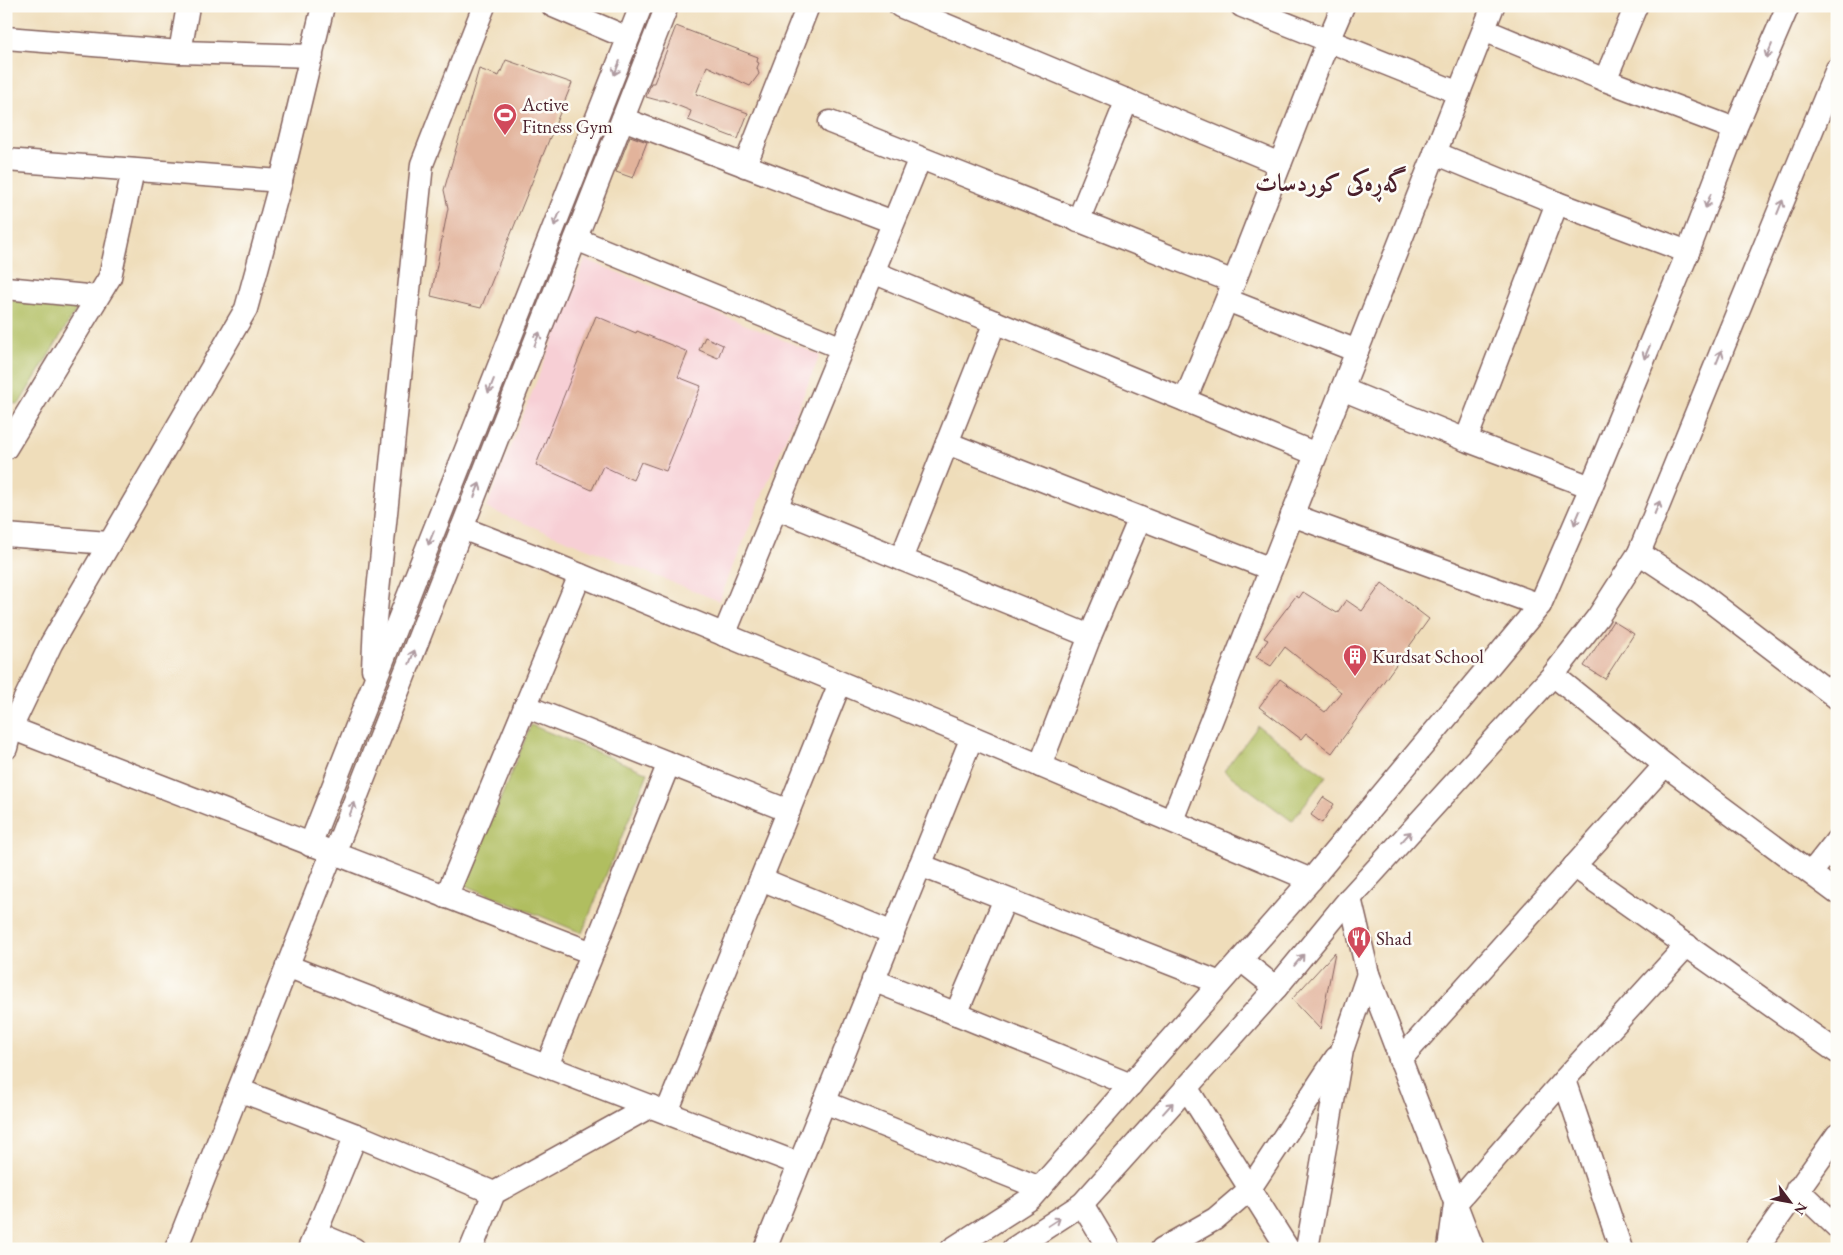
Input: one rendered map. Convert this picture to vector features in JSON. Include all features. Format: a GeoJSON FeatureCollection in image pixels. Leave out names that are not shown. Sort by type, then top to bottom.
{"type":"FeatureCollection","features":[{"type":"Feature","properties":{"kind":"street"},"geometry":{"type":"LineString","coordinates":[[180,52],[188,6]]}},
{"type":"Feature","properties":{"kind":"street"},"geometry":{"type":"LineString","coordinates":[[323,6],[281,181],[246,309],[50,644],[9,738],[310,845],[592,953]]}},
{"type":"Feature","properties":{"kind":"street"},"geometry":{"type":"LineString","coordinates":[[372,688],[375,620],[422,164],[484,6]]}},
{"type":"Feature","properties":{"kind":"street"},"geometry":{"type":"LineString","coordinates":[[553,6],[628,38]]}},
{"type":"Feature","properties":{"kind":"street"},"geometry":{"type":"LineString","coordinates":[[310,845],[641,6]]}},
{"type":"Feature","properties":{"kind":"street"},"geometry":{"type":"LineString","coordinates":[[176,1249],[667,6]]}},
{"type":"Feature","properties":{"kind":"street"},"geometry":{"type":"LineString","coordinates":[[745,166],[808,6]]}},
{"type":"Feature","properties":{"kind":"street"},"geometry":{"type":"LineString","coordinates":[[900,6],[945,15],[1127,100],[1280,164]]}},
{"type":"Feature","properties":{"kind":"street"},"geometry":{"type":"LineString","coordinates":[[1242,6],[1459,93]]}},
{"type":"Feature","properties":{"kind":"street"},"geometry":{"type":"LineString","coordinates":[[1185,400],[1343,6]]}},
{"type":"Feature","properties":{"kind":"street"},"geometry":{"type":"LineString","coordinates":[[1172,820],[1493,6]]}},
{"type":"Feature","properties":{"kind":"street"},"geometry":{"type":"LineString","coordinates":[[1605,80],[1636,6]]}},
{"type":"Feature","properties":{"kind":"street"},"geometry":{"type":"LineString","coordinates":[[952,1249],[1030,1199],[1311,880],[1540,604],[1591,487],[1688,252],[1735,129],[1788,6]]}},
{"type":"Feature","properties":{"kind":"street"},"geometry":{"type":"LineString","coordinates":[[1484,30],[1605,80],[1735,129]]}},
{"type":"Feature","properties":{"kind":"street"},"geometry":{"type":"LineString","coordinates":[[6,38],[180,52],[312,56]]}},
{"type":"Feature","properties":{"kind":"street"},"geometry":{"type":"LineString","coordinates":[[1013,1249],[1082,1204],[1276,988],[1350,898],[1553,675],[1598,617],[1639,553],[1837,69]]}},
{"type":"Feature","properties":{"kind":"street"},"geometry":{"type":"LineString","coordinates":[[1078,221],[1127,100]]}},
{"type":"Feature","properties":{"kind":"street"},"geometry":{"type":"LineString","coordinates":[[623,119],[893,222]]}},
{"type":"Feature","properties":{"kind":"street"},"geometry":{"type":"LineString","coordinates":[[830,122],[1078,221],[1357,351]]}},
{"type":"Feature","properties":{"kind":"street"},"geometry":{"type":"LineString","coordinates":[[1435,153],[1557,203],[1688,252]]}},
{"type":"Feature","properties":{"kind":"street"},"geometry":{"type":"LineString","coordinates":[[724,635],[920,158]]}},
{"type":"Feature","properties":{"kind":"street"},"geometry":{"type":"LineString","coordinates":[[6,160],[281,181]]}},
{"type":"Feature","properties":{"kind":"street"},"geometry":{"type":"LineString","coordinates":[[6,448],[16,414],[98,297],[110,276],[133,170]]}},
{"type":"Feature","properties":{"kind":"street"},"geometry":{"type":"LineString","coordinates":[[1466,440],[1557,203]]}},
{"type":"Feature","properties":{"kind":"street"},"geometry":{"type":"LineString","coordinates":[[576,239],[842,348]]}},
{"type":"Feature","properties":{"kind":"street"},"geometry":{"type":"LineString","coordinates":[[873,272],[1316,454]]}},
{"type":"Feature","properties":{"kind":"street"},"geometry":{"type":"LineString","coordinates":[[6,288],[98,297]]}},
{"type":"Feature","properties":{"kind":"street"},"geometry":{"type":"LineString","coordinates":[[901,559],[995,322]]}},
{"type":"Feature","properties":{"kind":"street"},"geometry":{"type":"LineString","coordinates":[[1342,390],[1466,440],[1591,487]]}},
{"type":"Feature","properties":{"kind":"street"},"geometry":{"type":"LineString","coordinates":[[947,442],[1271,569]]}},
{"type":"Feature","properties":{"kind":"street"},"geometry":{"type":"LineString","coordinates":[[776,508],[1090,636]]}},
{"type":"Feature","properties":{"kind":"street"},"geometry":{"type":"LineString","coordinates":[[1292,515],[1540,604]]}},
{"type":"Feature","properties":{"kind":"street"},"geometry":{"type":"LineString","coordinates":[[1040,766],[1090,636],[1140,518]]}},
{"type":"Feature","properties":{"kind":"street"},"geometry":{"type":"LineString","coordinates":[[462,528],[972,737],[1311,880]]}},
{"type":"Feature","properties":{"kind":"street"},"geometry":{"type":"LineString","coordinates":[[6,535],[108,544]]}},
{"type":"Feature","properties":{"kind":"street"},"geometry":{"type":"LineString","coordinates":[[1639,553],[1701,594],[1837,698]]}},
{"type":"Feature","properties":{"kind":"street"},"geometry":{"type":"LineString","coordinates":[[446,897],[580,575]]}},
{"type":"Feature","properties":{"kind":"street"},"geometry":{"type":"LineString","coordinates":[[1553,675],[1665,765],[1837,893]]}},
{"type":"Feature","properties":{"kind":"street"},"geometry":{"type":"LineString","coordinates":[[471,1249],[494,1193],[659,1109],[761,879],[840,683]]}},
{"type":"Feature","properties":{"kind":"street"},"geometry":{"type":"LineString","coordinates":[[525,706],[789,811]]}},
{"type":"Feature","properties":{"kind":"street"},"geometry":{"type":"LineString","coordinates":[[765,1249],[972,737]]}},
{"type":"Feature","properties":{"kind":"street"},"geometry":{"type":"LineString","coordinates":[[547,1066],[669,763]]}},
{"type":"Feature","properties":{"kind":"street"},"geometry":{"type":"LineString","coordinates":[[1400,1060],[1665,765]]}},
{"type":"Feature","properties":{"kind":"street"},"geometry":{"type":"LineString","coordinates":[[1810,873],[1837,840]]}},
{"type":"Feature","properties":{"kind":"street"},"geometry":{"type":"LineString","coordinates":[[920,865],[1220,983]]}},
{"type":"Feature","properties":{"kind":"street"},"geometry":{"type":"LineString","coordinates":[[1574,866],[1837,1052]]}},
{"type":"Feature","properties":{"kind":"street"},"geometry":{"type":"LineString","coordinates":[[761,879],[892,933]]}},
{"type":"Feature","properties":{"kind":"street"},"geometry":{"type":"LineString","coordinates":[[1350,898],[1368,974],[1473,1249]]}},
{"type":"Feature","properties":{"kind":"street"},"geometry":{"type":"LineString","coordinates":[[956,1014],[1005,899]]}},
{"type":"Feature","properties":{"kind":"street"},"geometry":{"type":"LineString","coordinates":[[1449,1249],[1455,1204],[1564,1080],[1687,945]]}},
{"type":"Feature","properties":{"kind":"street"},"geometry":{"type":"LineString","coordinates":[[1241,960],[1276,988]]}},
{"type":"Feature","properties":{"kind":"street"},"geometry":{"type":"LineString","coordinates":[[288,966],[799,1164]]}},
{"type":"Feature","properties":{"kind":"street"},"geometry":{"type":"LineString","coordinates":[[1307,1249],[1342,1050],[1368,974]]}},
{"type":"Feature","properties":{"kind":"street"},"geometry":{"type":"LineString","coordinates":[[874,980],[1131,1085]]}},
{"type":"Feature","properties":{"kind":"street"},"geometry":{"type":"LineString","coordinates":[[1162,1249],[1215,1219],[1249,1190],[1342,1050]]}},
{"type":"Feature","properties":{"kind":"street"},"geometry":{"type":"LineString","coordinates":[[1564,1080],[1621,1249]]}},
{"type":"Feature","properties":{"kind":"street"},"geometry":{"type":"LineString","coordinates":[[1186,1088],[1288,1249]]}},
{"type":"Feature","properties":{"kind":"street"},"geometry":{"type":"LineString","coordinates":[[239,1090],[356,1135],[494,1193]]}},
{"type":"Feature","properties":{"kind":"street"},"geometry":{"type":"LineString","coordinates":[[824,1102],[1040,1188]]}},
{"type":"Feature","properties":{"kind":"street"},"geometry":{"type":"LineString","coordinates":[[354,1249],[312,1241],[356,1135]]}},
{"type":"Feature","properties":{"kind":"street"},"geometry":{"type":"LineString","coordinates":[[1756,1249],[1837,1135]]}},
{"type":"Feature","properties":{"kind":"street"},"geometry":{"type":"LineString","coordinates":[[1797,1189],[1837,1228]]}},
{"type":"Feature","properties":{"kind":"street"},"geometry":{"type":"LineString","coordinates":[[1082,1204],[1109,1249]]}},
{"type":"Feature","properties":{"kind":"shaded area"},"geometry":{"type":"Polygon","coordinates":[[[585,259],[820,355],[719,601],[486,508],[585,259]]]}},
{"type":"Feature","properties":{"kind":"green space"},"geometry":{"type":"Polygon","coordinates":[[[6,300],[78,307],[19,404],[6,403],[6,300]]]}},
{"type":"Feature","properties":{"kind":"green space"},"geometry":{"type":"Polygon","coordinates":[[[531,725],[648,773],[582,933],[465,885],[531,725]]]}},
{"type":"Feature","properties":{"kind":"green space"},"geometry":{"type":"Polygon","coordinates":[[[1258,726],[1326,776],[1292,821],[1224,771],[1258,726]]]}},
{"type":"Feature","properties":{"kind":"building"},"geometry":{"type":"Polygon","coordinates":[[[676,26],[758,57],[757,62],[759,63],[757,68],[759,74],[750,86],[707,66],[696,94],[748,113],[738,139],[688,120],[691,111],[664,100],[646,97],[651,83],[654,83],[676,26]]]}},
{"type":"Feature","properties":{"kind":"building","name":"Active Fitness Gym"},"geometry":{"type":"Polygon","coordinates":[[[506,60],[572,83],[481,308],[431,296],[448,208],[444,190],[479,69],[499,76],[506,60]]]}},
{"type":"Feature","properties":{"kind":"building"},"geometry":{"type":"Polygon","coordinates":[[[630,136],[647,142],[633,178],[616,172],[630,136]]]}},
{"type":"Feature","properties":{"kind":"building"},"geometry":{"type":"Polygon","coordinates":[[[596,316],[688,352],[678,377],[701,386],[666,471],[641,462],[633,480],[603,466],[592,490],[536,465],[596,316]]]}},
{"type":"Feature","properties":{"kind":"building"},"geometry":{"type":"Polygon","coordinates":[[[705,337],[723,345],[718,358],[699,350],[705,337]]]}},
{"type":"Feature","properties":{"kind":"building","name":"Kurdsat School"},"geometry":{"type":"Polygon","coordinates":[[[1382,583],[1429,619],[1332,753],[1306,733],[1301,739],[1259,707],[1280,679],[1325,712],[1341,692],[1285,647],[1271,666],[1256,657],[1268,640],[1264,638],[1296,596],[1299,598],[1303,592],[1337,613],[1346,600],[1362,611],[1382,583]]]}},
{"type":"Feature","properties":{"kind":"building"},"geometry":{"type":"Polygon","coordinates":[[[1613,621],[1634,634],[1605,679],[1584,666],[1613,621]]]}},
{"type":"Feature","properties":{"kind":"building"},"geometry":{"type":"Polygon","coordinates":[[[1323,797],[1334,804],[1322,823],[1311,815],[1323,797]]]}},
{"type":"Feature","properties":{"kind":"building"},"geometry":{"type":"Polygon","coordinates":[[[1335,952],[1320,1029],[1292,999],[1335,952]]]}},
{"type":"Feature","properties":{"kind":"place","name":"Active Fitness Gym"},"geometry":{"type":"Point","coordinates":[505,136]}},
{"type":"Feature","properties":{"kind":"place","name":"Kurdsat School"},"geometry":{"type":"Point","coordinates":[1355,677]}},
{"type":"Feature","properties":{"kind":"place","name":"Shad"},"geometry":{"type":"Point","coordinates":[1359,959]}},
{"type":"Feature","properties":{"kind":"district","name":"گەڕەکی کوردسات"},"geometry":{"type":"Point","coordinates":[1331,183]}}]}
